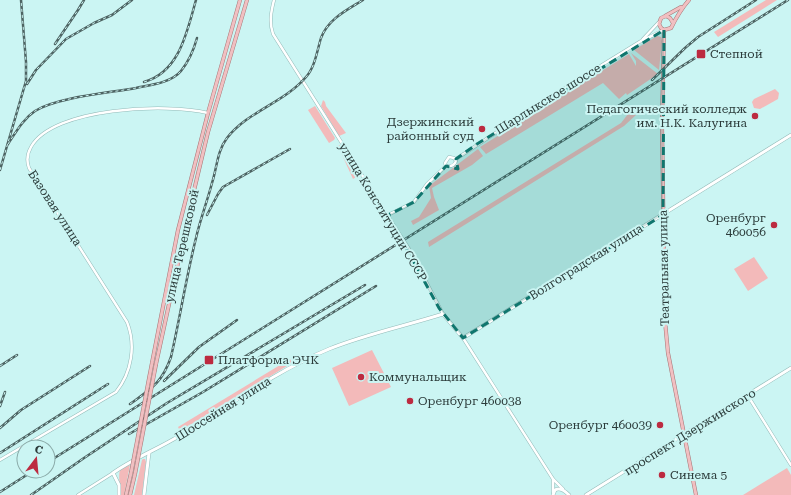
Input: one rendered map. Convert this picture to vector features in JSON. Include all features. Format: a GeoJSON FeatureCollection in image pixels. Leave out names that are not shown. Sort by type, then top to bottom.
{"type":"FeatureCollection","features":[{"type":"Feature","properties":{"kind":"main road","name":"улица Терешковой"},"geometry":{"type":"LineString","coordinates":[[126,495],[169,274],[208,113],[240,0]]}},
{"type":"Feature","properties":{"kind":"main road","name":"улица Терешковой"},"geometry":{"type":"LineString","coordinates":[[130,495],[183,232],[214,114],[247,0]]}},
{"type":"Feature","properties":{"kind":"main road"},"geometry":{"type":"LineString","coordinates":[[683,6],[661,18],[659,22],[660,27],[664,30],[671,28],[683,6],[689,0]]}},
{"type":"Feature","properties":{"kind":"main road"},"geometry":{"type":"LineString","coordinates":[[664,17],[670,18],[673,22]]}},
{"type":"Feature","properties":{"kind":"main road","name":"Театральная улица"},"geometry":{"type":"LineString","coordinates":[[665,38],[671,28]]}},
{"type":"Feature","properties":{"kind":"main road","name":"Театральная улица"},"geometry":{"type":"LineString","coordinates":[[664,30],[665,38],[662,68],[666,337],[696,495]]}},
{"type":"Feature","properties":{"kind":"main road"},"geometry":{"type":"LineString","coordinates":[[208,113],[214,114]]}},
{"type":"Feature","properties":{"kind":"main road","name":"Волгоградская улица"},"geometry":{"type":"LineString","coordinates":[[464,338],[791,135]]}},
{"type":"Feature","properties":{"kind":"main road"},"geometry":{"type":"LineString","coordinates":[[186,202],[191,203]]}},
{"type":"Feature","properties":{"kind":"main road","name":"улица Конституции СССР"},"geometry":{"type":"LineString","coordinates":[[443,314],[464,338]]}},
{"type":"Feature","properties":{"kind":"main road","name":"Шоссейная улица"},"geometry":{"type":"LineString","coordinates":[[113,473],[179,436],[249,392],[310,358],[353,341],[443,314]]}},
{"type":"Feature","properties":{"kind":"main road","name":"проспект Дзержинского"},"geometry":{"type":"LineString","coordinates":[[587,495],[791,368]]}},
{"type":"Feature","properties":{"kind":"main road"},"geometry":{"type":"LineString","coordinates":[[144,495],[149,453]]}},
{"type":"Feature","properties":{"kind":"main road"},"geometry":{"type":"LineString","coordinates":[[113,473],[118,485],[119,495]]}},
{"type":"Feature","properties":{"kind":"main road"},"geometry":{"type":"LineString","coordinates":[[553,493],[558,489],[569,495]]}},
{"type":"Feature","properties":{"kind":"street","name":"улица Конституции СССР"},"geometry":{"type":"LineString","coordinates":[[274,0],[270,15],[273,34],[409,249],[443,314]]}},
{"type":"Feature","properties":{"kind":"street","name":"Шарлыкское шоссе"},"geometry":{"type":"LineString","coordinates":[[641,41],[659,22]]}},
{"type":"Feature","properties":{"kind":"street","name":"Шарлыкское шоссе"},"geometry":{"type":"LineString","coordinates":[[456,159],[550,97],[641,41],[664,30]]}},
{"type":"Feature","properties":{"kind":"street","name":"Базовая улица"},"geometry":{"type":"LineString","coordinates":[[0,460],[116,392],[126,377],[131,360],[132,345],[130,329],[121,312],[31,173],[27,164],[27,155],[36,139],[48,130],[98,113],[167,108],[195,110],[208,113]]}},
{"type":"Feature","properties":{"kind":"street"},"geometry":{"type":"LineString","coordinates":[[388,215],[414,202],[427,184],[446,166],[445,163],[447,159],[451,157],[456,159],[454,165],[450,167],[446,166]]}},
{"type":"Feature","properties":{"kind":"street","name":"улица Конституции СССР"},"geometry":{"type":"LineString","coordinates":[[464,338],[553,479],[564,491]]}},
{"type":"Feature","properties":{"kind":"street"},"geometry":{"type":"LineString","coordinates":[[748,396],[791,465]]}},
{"type":"Feature","properties":{"kind":"street","name":"Шоссейная улица"},"geometry":{"type":"LineString","coordinates":[[78,495],[113,473]]}},
{"type":"Feature","properties":{"kind":"street"},"geometry":{"type":"LineString","coordinates":[[553,479],[553,493]]}},
{"type":"Feature","properties":{"kind":"highlighted area"},"geometry":{"type":"Polygon","coordinates":[[[664,30],[663,215],[463,338],[439,308],[388,215],[414,202],[446,166],[458,169],[456,159],[477,144],[664,30]]]}},
{"type":"Feature","properties":{"kind":"shaded area"},"geometry":{"type":"Polygon","coordinates":[[[766,0],[777,0],[718,37],[714,32],[766,0]]]}},
{"type":"Feature","properties":{"kind":"shaded area"},"geometry":{"type":"Polygon","coordinates":[[[657,36],[661,37],[662,41],[659,70],[634,50],[657,36]]]}},
{"type":"Feature","properties":{"kind":"shaded area"},"geometry":{"type":"Polygon","coordinates":[[[631,53],[658,74],[627,95],[626,93],[619,99],[603,83],[486,154],[480,147],[629,54],[636,66],[636,61],[631,53]]]}},
{"type":"Feature","properties":{"kind":"shaded area"},"geometry":{"type":"Polygon","coordinates":[[[775,89],[779,93],[778,99],[760,109],[754,108],[752,102],[754,99],[775,89]]]}},
{"type":"Feature","properties":{"kind":"shaded area"},"geometry":{"type":"Polygon","coordinates":[[[323,100],[346,133],[339,136],[321,106],[323,100]]]}},
{"type":"Feature","properties":{"kind":"shaded area"},"geometry":{"type":"Polygon","coordinates":[[[315,106],[335,138],[329,143],[308,110],[315,106]]]}},
{"type":"Feature","properties":{"kind":"shaded area"},"geometry":{"type":"Polygon","coordinates":[[[634,111],[636,115],[624,126],[429,247],[428,242],[621,123],[628,114],[634,111]]]}},
{"type":"Feature","properties":{"kind":"shaded area"},"geometry":{"type":"Polygon","coordinates":[[[340,145],[356,170],[356,177],[353,179],[338,146],[340,145]]]}},
{"type":"Feature","properties":{"kind":"shaded area"},"geometry":{"type":"Polygon","coordinates":[[[478,149],[483,156],[472,165],[432,188],[439,210],[413,225],[411,221],[419,217],[431,198],[429,186],[478,149]]]}},
{"type":"Feature","properties":{"kind":"shaded area"},"geometry":{"type":"Polygon","coordinates":[[[754,257],[768,278],[748,291],[734,269],[754,257]]]}},
{"type":"Feature","properties":{"kind":"shaded area","name":"Коммунальщик"},"geometry":{"type":"Polygon","coordinates":[[[372,350],[391,387],[349,406],[332,368],[372,350]]]}},
{"type":"Feature","properties":{"kind":"shaded area"},"geometry":{"type":"Polygon","coordinates":[[[290,359],[292,363],[180,431],[178,427],[290,359]]]}},
{"type":"Feature","properties":{"kind":"shaded area"},"geometry":{"type":"Polygon","coordinates":[[[145,459],[146,462],[142,495],[134,495],[142,460],[145,459]]]}},
{"type":"Feature","properties":{"kind":"shaded area"},"geometry":{"type":"Polygon","coordinates":[[[130,465],[124,495],[121,495],[119,477],[120,471],[121,469],[130,465]]]}},
{"type":"Feature","properties":{"kind":"shaded area"},"geometry":{"type":"Polygon","coordinates":[[[787,468],[791,475],[791,495],[743,495],[787,468]]]}},
{"type":"Feature","properties":{"kind":"railway"},"geometry":{"type":"LineString","coordinates":[[0,170],[26,81],[21,0]]}},
{"type":"Feature","properties":{"kind":"railway"},"geometry":{"type":"LineString","coordinates":[[55,44],[84,0]]}},
{"type":"Feature","properties":{"kind":"railway"},"geometry":{"type":"LineString","coordinates":[[27,84],[36,70],[66,39],[94,23],[112,15],[132,0]]}},
{"type":"Feature","properties":{"kind":"railway"},"geometry":{"type":"LineString","coordinates":[[144,82],[156,77],[174,60],[185,37],[196,0]]}},
{"type":"Feature","properties":{"kind":"railway"},"geometry":{"type":"LineString","coordinates":[[130,404],[155,385],[168,366],[189,268],[221,148],[227,138],[245,121],[287,94],[306,77],[312,69],[321,38],[328,25],[345,11],[363,0]]}},
{"type":"Feature","properties":{"kind":"railway"},"geometry":{"type":"LineString","coordinates":[[652,80],[698,37],[756,0]]}},
{"type":"Feature","properties":{"kind":"railway"},"geometry":{"type":"LineString","coordinates":[[56,457],[788,0]]}},
{"type":"Feature","properties":{"kind":"railway"},"geometry":{"type":"LineString","coordinates":[[8,144],[27,118],[35,111],[45,106],[84,96],[136,88],[166,81],[172,78],[181,71],[193,51],[197,38]]}},
{"type":"Feature","properties":{"kind":"railway"},"geometry":{"type":"LineString","coordinates":[[207,215],[223,187],[290,149]]}},
{"type":"Feature","properties":{"kind":"railway"},"geometry":{"type":"LineString","coordinates":[[31,495],[167,403],[365,285]]}},
{"type":"Feature","properties":{"kind":"railway"},"geometry":{"type":"LineString","coordinates":[[129,434],[203,392],[376,286]]}},
{"type":"Feature","properties":{"kind":"railway"},"geometry":{"type":"LineString","coordinates":[[164,381],[199,347],[237,320]]}},
{"type":"Feature","properties":{"kind":"railway"},"geometry":{"type":"LineString","coordinates":[[0,366],[17,355]]}},
{"type":"Feature","properties":{"kind":"railway"},"geometry":{"type":"LineString","coordinates":[[0,428],[21,410],[90,366]]}},
{"type":"Feature","properties":{"kind":"railway"},"geometry":{"type":"LineString","coordinates":[[0,453],[108,384]]}},
{"type":"Feature","properties":{"kind":"railway"},"geometry":{"type":"LineString","coordinates":[[0,406],[5,392]]}},
{"type":"Feature","properties":{"kind":"railway"},"geometry":{"type":"LineString","coordinates":[[0,492],[20,479]]}},
{"type":"Feature","properties":{"kind":"place","name":"Степной"},"geometry":{"type":"Point","coordinates":[701,54]}},
{"type":"Feature","properties":{"kind":"place","name":"Педагогический колледж им. Н.К. Калугина"},"geometry":{"type":"Point","coordinates":[755,116]}},
{"type":"Feature","properties":{"kind":"place","name":"Дзержинский районный суд"},"geometry":{"type":"Point","coordinates":[482,129]}},
{"type":"Feature","properties":{"kind":"place","name":"Оренбург 460056"},"geometry":{"type":"Point","coordinates":[774,225]}},
{"type":"Feature","properties":{"kind":"place","name":"Платформа ЭЧК"},"geometry":{"type":"Point","coordinates":[209,360]}},
{"type":"Feature","properties":{"kind":"place","name":"Коммунальщик"},"geometry":{"type":"Point","coordinates":[361,377]}},
{"type":"Feature","properties":{"kind":"place","name":"Оренбург 460038"},"geometry":{"type":"Point","coordinates":[410,401]}},
{"type":"Feature","properties":{"kind":"place","name":"Оренбург 460039"},"geometry":{"type":"Point","coordinates":[660,425]}},
{"type":"Feature","properties":{"kind":"place","name":"Синема 5"},"geometry":{"type":"Point","coordinates":[662,475]}}]}
